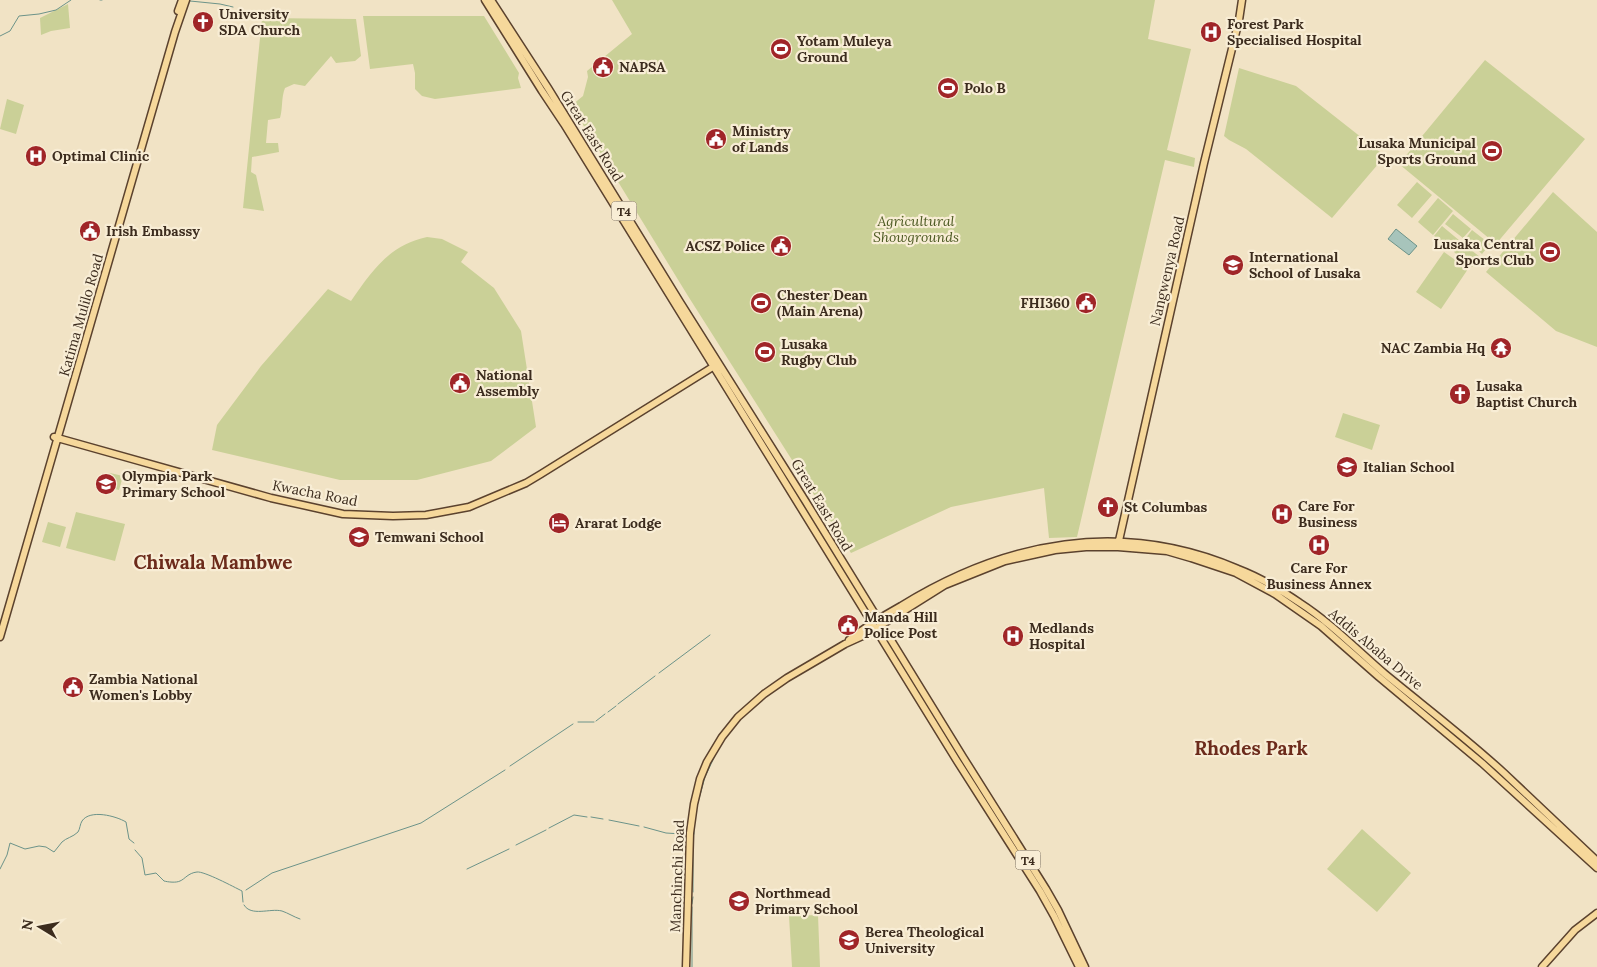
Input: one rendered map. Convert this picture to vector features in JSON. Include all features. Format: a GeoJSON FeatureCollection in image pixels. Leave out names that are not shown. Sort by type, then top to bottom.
{"type":"FeatureCollection","features":[{"type":"Feature","properties":{"kind":"main road","name":"Katima Mulilo Road"},"geometry":{"type":"LineString","coordinates":[[0,637],[120,206],[182,0]]}},
{"type":"Feature","properties":{"kind":"main road","name":"Katima Mulilo Road"},"geometry":{"type":"LineString","coordinates":[[0,624],[186,0]]}},
{"type":"Feature","properties":{"kind":"main road","name":"Great East Road"},"geometry":{"type":"LineString","coordinates":[[481,0],[503,36],[532,76]]}},
{"type":"Feature","properties":{"kind":"main road","name":"Great East Road"},"geometry":{"type":"LineString","coordinates":[[485,0],[870,607],[1040,891],[1079,967]]}},
{"type":"Feature","properties":{"kind":"main road","name":"Great East Road"},"geometry":{"type":"LineString","coordinates":[[490,0],[531,61],[680,302],[867,614],[880,625],[1046,889],[1058,910],[1084,967]]}},
{"type":"Feature","properties":{"kind":"main road","name":"Great East Road"},"geometry":{"type":"LineString","coordinates":[[495,0],[530,56],[531,61]]}},
{"type":"Feature","properties":{"kind":"main road","name":"Nangwenya Road"},"geometry":{"type":"LineString","coordinates":[[1118,545],[1202,172],[1239,20],[1242,0]]}},
{"type":"Feature","properties":{"kind":"main road","name":"Kwacha Road"},"geometry":{"type":"LineString","coordinates":[[56,438],[308,507],[343,514],[426,515],[469,508],[526,483],[717,365]]}},
{"type":"Feature","properties":{"kind":"main road"},"geometry":{"type":"LineString","coordinates":[[1120,533],[1127,542]]}},
{"type":"Feature","properties":{"kind":"main road","name":"Addis Ababa Drive"},"geometry":{"type":"LineString","coordinates":[[880,625],[945,585],[1005,561],[1055,550],[1118,545],[1127,542],[1149,544],[1180,550],[1238,568],[1301,603],[1498,768],[1597,861]]}},
{"type":"Feature","properties":{"kind":"main road","name":"Addis Ababa Drive"},"geometry":{"type":"LineString","coordinates":[[880,625],[895,610],[942,581],[1004,556],[1055,545],[1118,545],[1149,549],[1191,558],[1236,573],[1296,607],[1321,626],[1379,677],[1500,777],[1597,868]]}},
{"type":"Feature","properties":{"kind":"main road"},"geometry":{"type":"LineString","coordinates":[[870,607],[882,611],[895,610]]}},
{"type":"Feature","properties":{"kind":"main road"},"geometry":{"type":"LineString","coordinates":[[854,636],[865,624],[867,614]]}},
{"type":"Feature","properties":{"kind":"main road","name":"Manchinchi Road"},"geometry":{"type":"LineString","coordinates":[[686,967],[690,819],[700,779],[707,762],[729,727],[749,707],[787,678],[854,636],[880,625]]}},
{"type":"Feature","properties":{"kind":"main road","name":"Manchinchi Road"},"geometry":{"type":"LineString","coordinates":[[844,644],[860,638],[880,625]]}},
{"type":"Feature","properties":{"kind":"main road"},"geometry":{"type":"LineString","coordinates":[[1542,967],[1575,930],[1597,913]]}},
{"type":"Feature","properties":{"kind":"green space","name":"Agricultural Showgrounds"},"geometry":{"type":"Polygon","coordinates":[[[612,0],[1155,0],[1148,39],[1191,49],[1167,150],[1195,158],[1194,167],[1165,160],[1077,537],[1049,538],[1044,488],[951,507],[851,553],[688,296],[572,105],[583,96],[588,77],[587,71],[632,34],[612,0]]]}},
{"type":"Feature","properties":{"kind":"green space"},"geometry":{"type":"Polygon","coordinates":[[[68,4],[70,28],[51,31],[41,35],[40,18],[68,4]]]}},
{"type":"Feature","properties":{"kind":"green space"},"geometry":{"type":"Polygon","coordinates":[[[363,16],[484,16],[519,73],[518,78],[521,88],[435,99],[422,96],[415,89],[413,64],[370,69],[363,16]]]}},
{"type":"Feature","properties":{"kind":"green space"},"geometry":{"type":"Polygon","coordinates":[[[262,18],[356,19],[361,56],[355,61],[336,63],[331,56],[305,86],[294,84],[285,88],[280,118],[268,120],[266,143],[278,143],[279,152],[252,157],[251,172],[256,175],[264,211],[243,208],[262,18]]]}},
{"type":"Feature","properties":{"kind":"green space","name":"Lusaka Municipal Sports Ground"},"geometry":{"type":"Polygon","coordinates":[[[1485,60],[1585,139],[1496,244],[1399,164],[1485,60]]]}},
{"type":"Feature","properties":{"kind":"green space","name":"International School of Lusaka"},"geometry":{"type":"Polygon","coordinates":[[[1239,68],[1296,86],[1385,156],[1332,218],[1246,149],[1224,136],[1239,68]]]}},
{"type":"Feature","properties":{"kind":"green space"},"geometry":{"type":"Polygon","coordinates":[[[7,99],[24,105],[16,134],[0,129],[7,99]]]}},
{"type":"Feature","properties":{"kind":"green space"},"geometry":{"type":"Polygon","coordinates":[[[1417,182],[1432,195],[1412,218],[1397,205],[1417,182]]]}},
{"type":"Feature","properties":{"kind":"green space","name":"Lusaka Central Sports Club"},"geometry":{"type":"Polygon","coordinates":[[[1553,192],[1597,232],[1597,347],[1556,331],[1486,272],[1553,192]]]}},
{"type":"Feature","properties":{"kind":"green space"},"geometry":{"type":"Polygon","coordinates":[[[1438,198],[1453,211],[1433,235],[1418,222],[1438,198]]]}},
{"type":"Feature","properties":{"kind":"green space"},"geometry":{"type":"Polygon","coordinates":[[[1453,214],[1471,229],[1463,238],[1445,224],[1453,214]]]}},
{"type":"Feature","properties":{"kind":"green space"},"geometry":{"type":"Polygon","coordinates":[[[1442,226],[1460,241],[1452,251],[1434,236],[1442,226]]]}},
{"type":"Feature","properties":{"kind":"green space"},"geometry":{"type":"Polygon","coordinates":[[[1472,230],[1490,244],[1482,254],[1465,239],[1472,230]]]}},
{"type":"Feature","properties":{"kind":"green space"},"geometry":{"type":"Polygon","coordinates":[[[427,237],[442,239],[468,252],[461,262],[494,288],[521,331],[536,427],[491,461],[417,480],[340,480],[212,450],[217,425],[261,366],[328,289],[351,301],[366,279],[392,253],[402,246],[427,237]]]}},
{"type":"Feature","properties":{"kind":"green space"},"geometry":{"type":"Polygon","coordinates":[[[1462,243],[1480,257],[1472,267],[1454,252],[1462,243]]]}},
{"type":"Feature","properties":{"kind":"green space"},"geometry":{"type":"Polygon","coordinates":[[[1444,252],[1468,269],[1441,309],[1416,292],[1444,252]]]}},
{"type":"Feature","properties":{"kind":"green space"},"geometry":{"type":"Polygon","coordinates":[[[1343,413],[1380,425],[1372,450],[1335,437],[1343,413]]]}},
{"type":"Feature","properties":{"kind":"green space"},"geometry":{"type":"Polygon","coordinates":[[[110,473],[123,476],[119,490],[107,487],[110,473]]]}},
{"type":"Feature","properties":{"kind":"green space"},"geometry":{"type":"Polygon","coordinates":[[[76,512],[125,524],[115,561],[66,548],[76,512]]]}},
{"type":"Feature","properties":{"kind":"green space"},"geometry":{"type":"Polygon","coordinates":[[[48,522],[66,527],[60,547],[42,542],[48,522]]]}},
{"type":"Feature","properties":{"kind":"green space"},"geometry":{"type":"Polygon","coordinates":[[[1362,829],[1411,873],[1377,912],[1327,869],[1362,829]]]}},
{"type":"Feature","properties":{"kind":"green space"},"geometry":{"type":"Polygon","coordinates":[[[818,915],[820,967],[792,967],[789,916],[818,915]]]}},
{"type":"Feature","properties":{"kind":"water"},"geometry":{"type":"Polygon","coordinates":[[[1396,229],[1417,246],[1409,255],[1388,239],[1396,229]]]}},
{"type":"Feature","properties":{"kind":"waterway"},"geometry":{"type":"LineString","coordinates":[[0,36],[10,31],[19,16],[56,10],[71,0]]}},
{"type":"Feature","properties":{"kind":"waterway"},"geometry":{"type":"LineString","coordinates":[[190,1],[233,7]]}},
{"type":"Feature","properties":{"kind":"waterway"},"geometry":{"type":"LineString","coordinates":[[659,673],[710,635]]}},
{"type":"Feature","properties":{"kind":"waterway"},"geometry":{"type":"LineString","coordinates":[[618,704],[655,676]]}},
{"type":"Feature","properties":{"kind":"waterway"},"geometry":{"type":"LineString","coordinates":[[608,712],[616,706]]}},
{"type":"Feature","properties":{"kind":"waterway"},"geometry":{"type":"LineString","coordinates":[[596,721],[605,714]]}},
{"type":"Feature","properties":{"kind":"waterway"},"geometry":{"type":"LineString","coordinates":[[578,722],[594,722]]}},
{"type":"Feature","properties":{"kind":"waterway"},"geometry":{"type":"LineString","coordinates":[[510,766],[573,724]]}},
{"type":"Feature","properties":{"kind":"waterway"},"geometry":{"type":"LineString","coordinates":[[697,806],[705,777],[719,747]]}},
{"type":"Feature","properties":{"kind":"waterway"},"geometry":{"type":"LineString","coordinates":[[246,890],[272,873],[421,823],[505,770]]}},
{"type":"Feature","properties":{"kind":"waterway"},"geometry":{"type":"LineString","coordinates":[[0,869],[7,855],[10,843],[25,849],[39,846],[46,847],[54,852],[61,843],[78,832],[82,821],[91,815],[110,816],[126,822],[129,839],[134,843]]}},
{"type":"Feature","properties":{"kind":"waterway"},"geometry":{"type":"LineString","coordinates":[[549,828],[574,815],[587,817]]}},
{"type":"Feature","properties":{"kind":"waterway"},"geometry":{"type":"LineString","coordinates":[[591,817],[603,819]]}},
{"type":"Feature","properties":{"kind":"waterway"},"geometry":{"type":"LineString","coordinates":[[609,820],[639,826]]}},
{"type":"Feature","properties":{"kind":"waterway"},"geometry":{"type":"LineString","coordinates":[[644,827],[666,833],[682,834]]}},
{"type":"Feature","properties":{"kind":"waterway"},"geometry":{"type":"LineString","coordinates":[[694,827],[694,834]]}},
{"type":"Feature","properties":{"kind":"waterway"},"geometry":{"type":"LineString","coordinates":[[516,845],[546,830]]}},
{"type":"Feature","properties":{"kind":"waterway"},"geometry":{"type":"LineString","coordinates":[[467,869],[509,849]]}},
{"type":"Feature","properties":{"kind":"waterway"},"geometry":{"type":"LineString","coordinates":[[135,850],[142,858],[145,875],[156,873],[164,881],[174,882],[180,881],[191,874],[201,872],[242,891],[243,902]]}},
{"type":"Feature","properties":{"kind":"waterway"},"geometry":{"type":"LineString","coordinates":[[693,850],[693,892]]}},
{"type":"Feature","properties":{"kind":"waterway"},"geometry":{"type":"LineString","coordinates":[[692,904],[693,897]]}},
{"type":"Feature","properties":{"kind":"waterway"},"geometry":{"type":"LineString","coordinates":[[244,905],[251,911],[277,910],[300,919]]}},
{"type":"Feature","properties":{"kind":"waterway"},"geometry":{"type":"LineString","coordinates":[[692,907],[692,967]]}},
{"type":"Feature","properties":{"kind":"place","name":"University SDA Church"},"geometry":{"type":"Point","coordinates":[203,22]}},
{"type":"Feature","properties":{"kind":"place","name":"Forest Park Specialised Hospital"},"geometry":{"type":"Point","coordinates":[1211,32]}},
{"type":"Feature","properties":{"kind":"place","name":"Yotam Muleya Ground"},"geometry":{"type":"Point","coordinates":[781,49]}},
{"type":"Feature","properties":{"kind":"place","name":"NAPSA"},"geometry":{"type":"Point","coordinates":[603,67]}},
{"type":"Feature","properties":{"kind":"place","name":"Polo B"},"geometry":{"type":"Point","coordinates":[948,88]}},
{"type":"Feature","properties":{"kind":"place","name":"Ministry of Lands"},"geometry":{"type":"Point","coordinates":[716,139]}},
{"type":"Feature","properties":{"kind":"place","name":"Lusaka Municipal Sports Ground"},"geometry":{"type":"Point","coordinates":[1492,151]}},
{"type":"Feature","properties":{"kind":"place","name":"Optimal Clinic"},"geometry":{"type":"Point","coordinates":[36,156]}},
{"type":"Feature","properties":{"kind":"place","name":"Irish Embassy"},"geometry":{"type":"Point","coordinates":[90,231]}},
{"type":"Feature","properties":{"kind":"place","name":"ACSZ Police"},"geometry":{"type":"Point","coordinates":[781,246]}},
{"type":"Feature","properties":{"kind":"place","name":"Lusaka Central Sports Club"},"geometry":{"type":"Point","coordinates":[1550,252]}},
{"type":"Feature","properties":{"kind":"place","name":"International School of Lusaka"},"geometry":{"type":"Point","coordinates":[1233,265]}},
{"type":"Feature","properties":{"kind":"place","name":"Chester Dean (Main Arena)"},"geometry":{"type":"Point","coordinates":[761,303]}},
{"type":"Feature","properties":{"kind":"place","name":"FHI360"},"geometry":{"type":"Point","coordinates":[1086,303]}},
{"type":"Feature","properties":{"kind":"place","name":"NAC Zambia Hq"},"geometry":{"type":"Point","coordinates":[1501,348]}},
{"type":"Feature","properties":{"kind":"place","name":"Lusaka Rugby Club"},"geometry":{"type":"Point","coordinates":[765,352]}},
{"type":"Feature","properties":{"kind":"place","name":"National Assembly"},"geometry":{"type":"Point","coordinates":[460,383]}},
{"type":"Feature","properties":{"kind":"place","name":"Lusaka Baptist Church"},"geometry":{"type":"Point","coordinates":[1460,394]}},
{"type":"Feature","properties":{"kind":"place","name":"Italian School"},"geometry":{"type":"Point","coordinates":[1347,467]}},
{"type":"Feature","properties":{"kind":"place","name":"Olympia Park Primary School"},"geometry":{"type":"Point","coordinates":[106,484]}},
{"type":"Feature","properties":{"kind":"place","name":"St Columbas"},"geometry":{"type":"Point","coordinates":[1108,507]}},
{"type":"Feature","properties":{"kind":"place","name":"Care For Business"},"geometry":{"type":"Point","coordinates":[1282,514]}},
{"type":"Feature","properties":{"kind":"place","name":"Ararat Lodge"},"geometry":{"type":"Point","coordinates":[559,523]}},
{"type":"Feature","properties":{"kind":"place","name":"Temwani School"},"geometry":{"type":"Point","coordinates":[359,537]}},
{"type":"Feature","properties":{"kind":"place","name":"Care For Business Annex"},"geometry":{"type":"Point","coordinates":[1319,545]}},
{"type":"Feature","properties":{"kind":"place","name":"Manda Hill Police Post"},"geometry":{"type":"Point","coordinates":[848,625]}},
{"type":"Feature","properties":{"kind":"place","name":"Medlands Hospital"},"geometry":{"type":"Point","coordinates":[1013,636]}},
{"type":"Feature","properties":{"kind":"place","name":"Zambia National Women's Lobby"},"geometry":{"type":"Point","coordinates":[73,687]}},
{"type":"Feature","properties":{"kind":"place","name":"Northmead Primary School"},"geometry":{"type":"Point","coordinates":[739,901]}},
{"type":"Feature","properties":{"kind":"place","name":"Berea Theological University"},"geometry":{"type":"Point","coordinates":[849,940]}},
{"type":"Feature","properties":{"kind":"district","name":"Chiwala Mambwe"},"geometry":{"type":"Point","coordinates":[213,562]}},
{"type":"Feature","properties":{"kind":"district","name":"Rhodes Park"},"geometry":{"type":"Point","coordinates":[1251,748]}}]}
